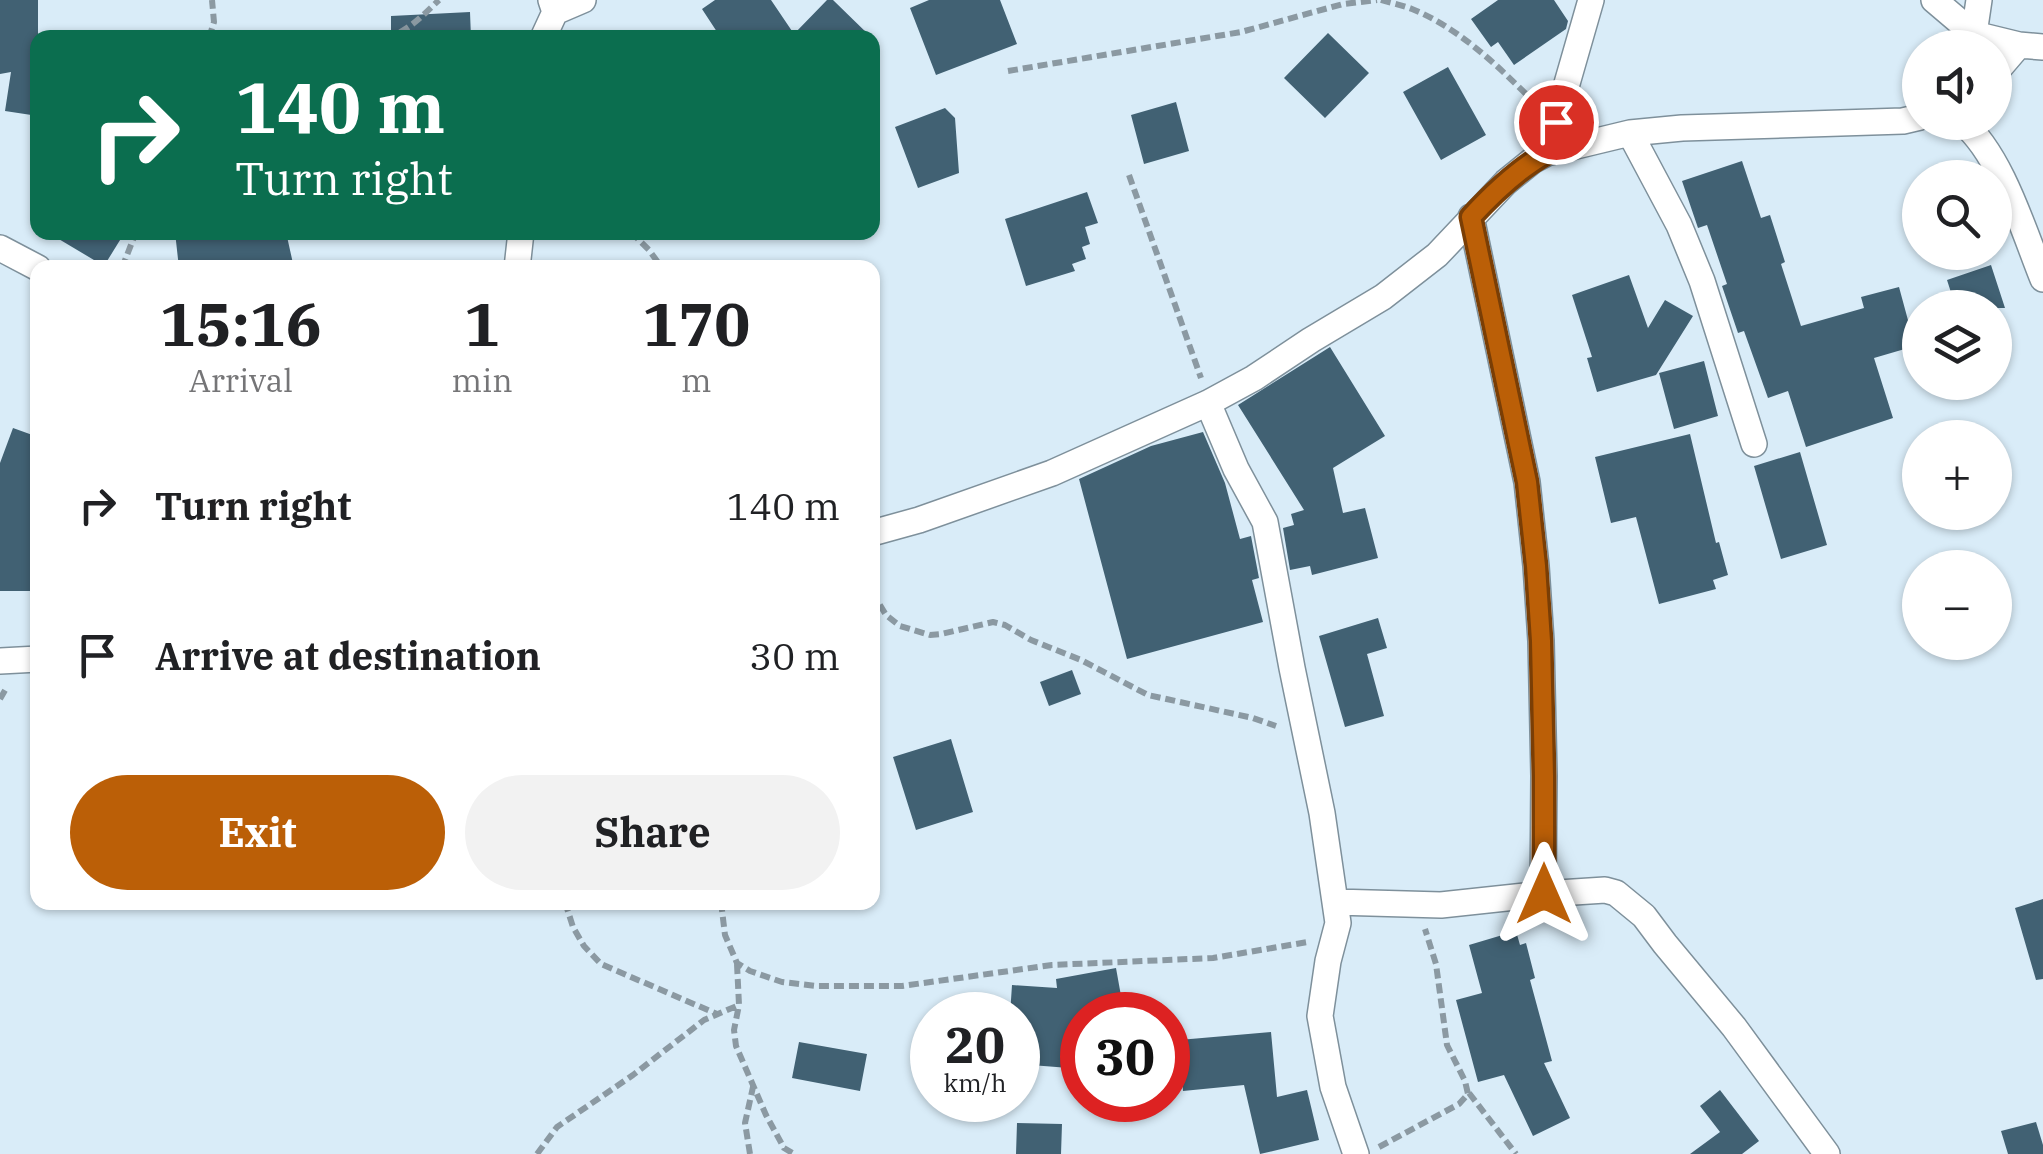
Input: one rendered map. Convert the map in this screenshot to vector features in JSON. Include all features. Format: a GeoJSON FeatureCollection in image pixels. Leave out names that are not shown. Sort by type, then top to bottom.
{"type":"FeatureCollection","features":[{"type":"Feature","properties":{"kind":"street"},"geometry":{"type":"LineString","coordinates":[[546,30],[553,6],[583,0]]}},
{"type":"Feature","properties":{"kind":"street"},"geometry":{"type":"LineString","coordinates":[[1547,153],[1590,0]]}},
{"type":"Feature","properties":{"kind":"street"},"geometry":{"type":"LineString","coordinates":[[1934,0],[1969,30]]}},
{"type":"Feature","properties":{"kind":"street"},"geometry":{"type":"LineString","coordinates":[[1975,30],[1979,0]]}},
{"type":"Feature","properties":{"kind":"street"},"geometry":{"type":"LineString","coordinates":[[880,531],[1052,473],[1208,403],[1254,378],[1383,297],[1437,254],[1506,182],[1547,153],[1630,133],[1682,128],[1902,121]]}},
{"type":"Feature","properties":{"kind":"street"},"geometry":{"type":"LineString","coordinates":[[1630,133],[1679,225],[1702,282],[1754,444]]}},
{"type":"Feature","properties":{"kind":"street"},"geometry":{"type":"LineString","coordinates":[[1980,140],[1995,163],[2043,279]]}},
{"type":"Feature","properties":{"kind":"street"},"geometry":{"type":"LineString","coordinates":[[1471,217],[1527,482],[1536,566],[1544,894]]}},
{"type":"Feature","properties":{"kind":"street"},"geometry":{"type":"LineString","coordinates":[[0,248],[30,264]]}},
{"type":"Feature","properties":{"kind":"street"},"geometry":{"type":"LineString","coordinates":[[1208,403],[1236,469],[1265,522],[1322,813],[1338,923],[1320,1016],[1333,1087],[1356,1154]]}},
{"type":"Feature","properties":{"kind":"street"},"geometry":{"type":"LineString","coordinates":[[0,661],[30,659]]}},
{"type":"Feature","properties":{"kind":"street"},"geometry":{"type":"LineString","coordinates":[[1335,902],[1442,905],[1544,894],[1604,890],[1616,893],[1644,916],[1734,1027],[1826,1154]]}},
{"type":"Feature","properties":{"kind":"path"},"geometry":{"type":"LineString","coordinates":[[212,0],[212,30]]}},
{"type":"Feature","properties":{"kind":"path"},"geometry":{"type":"LineString","coordinates":[[406,30],[440,0]]}},
{"type":"Feature","properties":{"kind":"path"},"geometry":{"type":"LineString","coordinates":[[1008,70],[1241,32],[1343,4],[1379,0],[1412,9],[1454,32],[1556,122]]}},
{"type":"Feature","properties":{"kind":"path"},"geometry":{"type":"LineString","coordinates":[[1129,175],[1208,403]]}},
{"type":"Feature","properties":{"kind":"path"},"geometry":{"type":"LineString","coordinates":[[639,240],[656,260]]}},
{"type":"Feature","properties":{"kind":"path"},"geometry":{"type":"LineString","coordinates":[[880,605],[900,626],[930,635],[993,622],[1006,625],[1148,696],[1254,718],[1306,738]]}},
{"type":"Feature","properties":{"kind":"path"},"geometry":{"type":"LineString","coordinates":[[1417,904],[1436,964],[1446,1045],[1468,1092],[1516,1154]]}},
{"type":"Feature","properties":{"kind":"path"},"geometry":{"type":"LineString","coordinates":[[568,910],[584,946],[601,964],[718,1015]]}},
{"type":"Feature","properties":{"kind":"path"},"geometry":{"type":"LineString","coordinates":[[723,910],[725,935],[737,963],[736,1046],[784,1148],[794,1154]]}},
{"type":"Feature","properties":{"kind":"path"},"geometry":{"type":"LineString","coordinates":[[737,963],[782,982],[902,986],[1052,965],[1213,958],[1334,937]]}},
{"type":"Feature","properties":{"kind":"path"},"geometry":{"type":"LineString","coordinates":[[537,1154],[557,1127],[704,1020],[739,1006]]}},
{"type":"Feature","properties":{"kind":"path"},"geometry":{"type":"LineString","coordinates":[[750,1154],[745,1124],[754,1085]]}},
{"type":"Feature","properties":{"kind":"path"},"geometry":{"type":"LineString","coordinates":[[1366,1154],[1460,1104],[1468,1092]]}},
{"type":"Feature","properties":{"kind":"building"},"geometry":{"type":"Polygon","coordinates":[[[0,0],[38,0],[38,30],[30,30],[30,115],[5,111],[11,72],[0,74],[0,0]]]}},
{"type":"Feature","properties":{"kind":"building"},"geometry":{"type":"Polygon","coordinates":[[[715,0],[771,0],[791,30],[716,30],[702,9],[715,0]]]}},
{"type":"Feature","properties":{"kind":"building"},"geometry":{"type":"Polygon","coordinates":[[[827,0],[833,0],[864,30],[798,30],[827,0]]]}},
{"type":"Feature","properties":{"kind":"building"},"geometry":{"type":"Polygon","coordinates":[[[929,0],[1000,0],[1017,44],[936,75],[910,8],[929,0]]]}},
{"type":"Feature","properties":{"kind":"building"},"geometry":{"type":"Polygon","coordinates":[[[1498,0],[1554,0],[1568,21],[1566,29],[1514,65],[1498,42],[1491,47],[1471,19],[1498,0]]]}},
{"type":"Feature","properties":{"kind":"building"},"geometry":{"type":"Polygon","coordinates":[[[470,12],[471,30],[391,30],[391,16],[470,12]]]}},
{"type":"Feature","properties":{"kind":"building"},"geometry":{"type":"Polygon","coordinates":[[[1328,33],[1369,73],[1325,118],[1284,78],[1328,33]]]}},
{"type":"Feature","properties":{"kind":"building"},"geometry":{"type":"Polygon","coordinates":[[[1448,67],[1486,135],[1441,160],[1403,92],[1448,67]]]}},
{"type":"Feature","properties":{"kind":"building"},"geometry":{"type":"Polygon","coordinates":[[[1176,102],[1189,151],[1144,164],[1131,115],[1176,102]]]}},
{"type":"Feature","properties":{"kind":"building"},"geometry":{"type":"Polygon","coordinates":[[[945,108],[955,118],[959,173],[918,188],[895,127],[945,108]]]}},
{"type":"Feature","properties":{"kind":"building"},"geometry":{"type":"Polygon","coordinates":[[[1742,161],[1761,218],[1770,215],[1801,326],[1864,308],[1861,297],[1899,287],[1902,350],[1874,358],[1893,418],[1806,447],[1788,391],[1768,398],[1744,331],[1738,333],[1707,225],[1698,228],[1682,181],[1742,161]]]}},
{"type":"Feature","properties":{"kind":"building"},"geometry":{"type":"Polygon","coordinates":[[[1087,192],[1098,223],[1085,227],[1090,244],[1082,247],[1086,259],[1072,264],[1075,271],[1026,286],[1005,219],[1087,192]]]}},
{"type":"Feature","properties":{"kind":"building"},"geometry":{"type":"Polygon","coordinates":[[[60,240],[120,240],[108,260],[94,260],[60,240]]]}},
{"type":"Feature","properties":{"kind":"building"},"geometry":{"type":"Polygon","coordinates":[[[176,240],[288,240],[292,260],[178,260],[176,240]]]}},
{"type":"Feature","properties":{"kind":"building"},"geometry":{"type":"Polygon","coordinates":[[[1976,270],[1993,270],[1999,290],[1950,290],[1947,280],[1976,270]]]}},
{"type":"Feature","properties":{"kind":"building"},"geometry":{"type":"Polygon","coordinates":[[[1629,275],[1648,328],[1665,300],[1693,316],[1656,375],[1597,392],[1587,358],[1592,357],[1572,295],[1629,275]]]}},
{"type":"Feature","properties":{"kind":"building"},"geometry":{"type":"Polygon","coordinates":[[[1330,347],[1385,436],[1333,468],[1343,513],[1365,508],[1378,558],[1312,575],[1310,566],[1290,570],[1283,528],[1294,525],[1291,514],[1304,510],[1238,405],[1330,347]]]}},
{"type":"Feature","properties":{"kind":"building"},"geometry":{"type":"Polygon","coordinates":[[[1704,361],[1718,416],[1674,429],[1659,373],[1704,361]]]}},
{"type":"Feature","properties":{"kind":"building"},"geometry":{"type":"Polygon","coordinates":[[[13,428],[30,434],[30,591],[0,591],[0,463],[13,428]]]}},
{"type":"Feature","properties":{"kind":"building"},"geometry":{"type":"Polygon","coordinates":[[[1203,432],[1225,483],[1240,539],[1251,536],[1259,578],[1252,580],[1263,622],[1127,659],[1079,479],[1151,446],[1203,432]]]}},
{"type":"Feature","properties":{"kind":"building"},"geometry":{"type":"Polygon","coordinates":[[[1690,434],[1716,543],[1719,542],[1728,575],[1713,580],[1716,589],[1659,604],[1636,517],[1611,523],[1595,457],[1690,434]]]}},
{"type":"Feature","properties":{"kind":"building"},"geometry":{"type":"Polygon","coordinates":[[[1800,452],[1827,545],[1781,559],[1754,466],[1800,452]]]}},
{"type":"Feature","properties":{"kind":"building"},"geometry":{"type":"Polygon","coordinates":[[[1378,618],[1387,648],[1367,654],[1384,716],[1345,727],[1319,636],[1378,618]]]}},
{"type":"Feature","properties":{"kind":"building"},"geometry":{"type":"Polygon","coordinates":[[[1072,670],[1081,694],[1049,706],[1040,682],[1072,670]]]}},
{"type":"Feature","properties":{"kind":"building"},"geometry":{"type":"Polygon","coordinates":[[[951,739],[973,812],[916,830],[893,757],[951,739]]]}},
{"type":"Feature","properties":{"kind":"building"},"geometry":{"type":"Polygon","coordinates":[[[2043,899],[2043,979],[2036,980],[2015,908],[2043,899]]]}},
{"type":"Feature","properties":{"kind":"building"},"geometry":{"type":"Polygon","coordinates":[[[1516,931],[1520,945],[1526,943],[1535,978],[1530,980],[1552,1061],[1544,1063],[1570,1118],[1533,1136],[1504,1075],[1478,1082],[1456,1000],[1482,993],[1469,945],[1516,931]]]}},
{"type":"Feature","properties":{"kind":"building"},"geometry":{"type":"Polygon","coordinates":[[[1116,968],[1120,992],[1060,992],[1060,1067],[1040,1066],[1040,992],[1012,992],[1012,985],[1057,988],[1056,979],[1116,968]]]}},
{"type":"Feature","properties":{"kind":"building"},"geometry":{"type":"Polygon","coordinates":[[[1271,1032],[1277,1097],[1307,1090],[1319,1140],[1260,1154],[1244,1085],[1190,1090],[1190,1039],[1271,1032]]]}},
{"type":"Feature","properties":{"kind":"building"},"geometry":{"type":"Polygon","coordinates":[[[799,1042],[867,1054],[860,1091],[792,1078],[799,1042]]]}},
{"type":"Feature","properties":{"kind":"building"},"geometry":{"type":"Polygon","coordinates":[[[1720,1090],[1759,1141],[1742,1154],[1690,1154],[1720,1132],[1700,1106],[1720,1090]]]}},
{"type":"Feature","properties":{"kind":"building"},"geometry":{"type":"Polygon","coordinates":[[[2036,1122],[2043,1154],[2008,1154],[2001,1131],[2036,1122]]]}},
{"type":"Feature","properties":{"kind":"building"},"geometry":{"type":"Polygon","coordinates":[[[1017,1123],[1062,1124],[1061,1154],[1016,1154],[1017,1123]]]}},
{"type":"Feature","properties":{"kind":"route"},"geometry":{"type":"LineString","coordinates":[[1544,894],[1541,641],[1527,482],[1471,217],[1506,182],[1547,153],[1556,122]]}}]}
